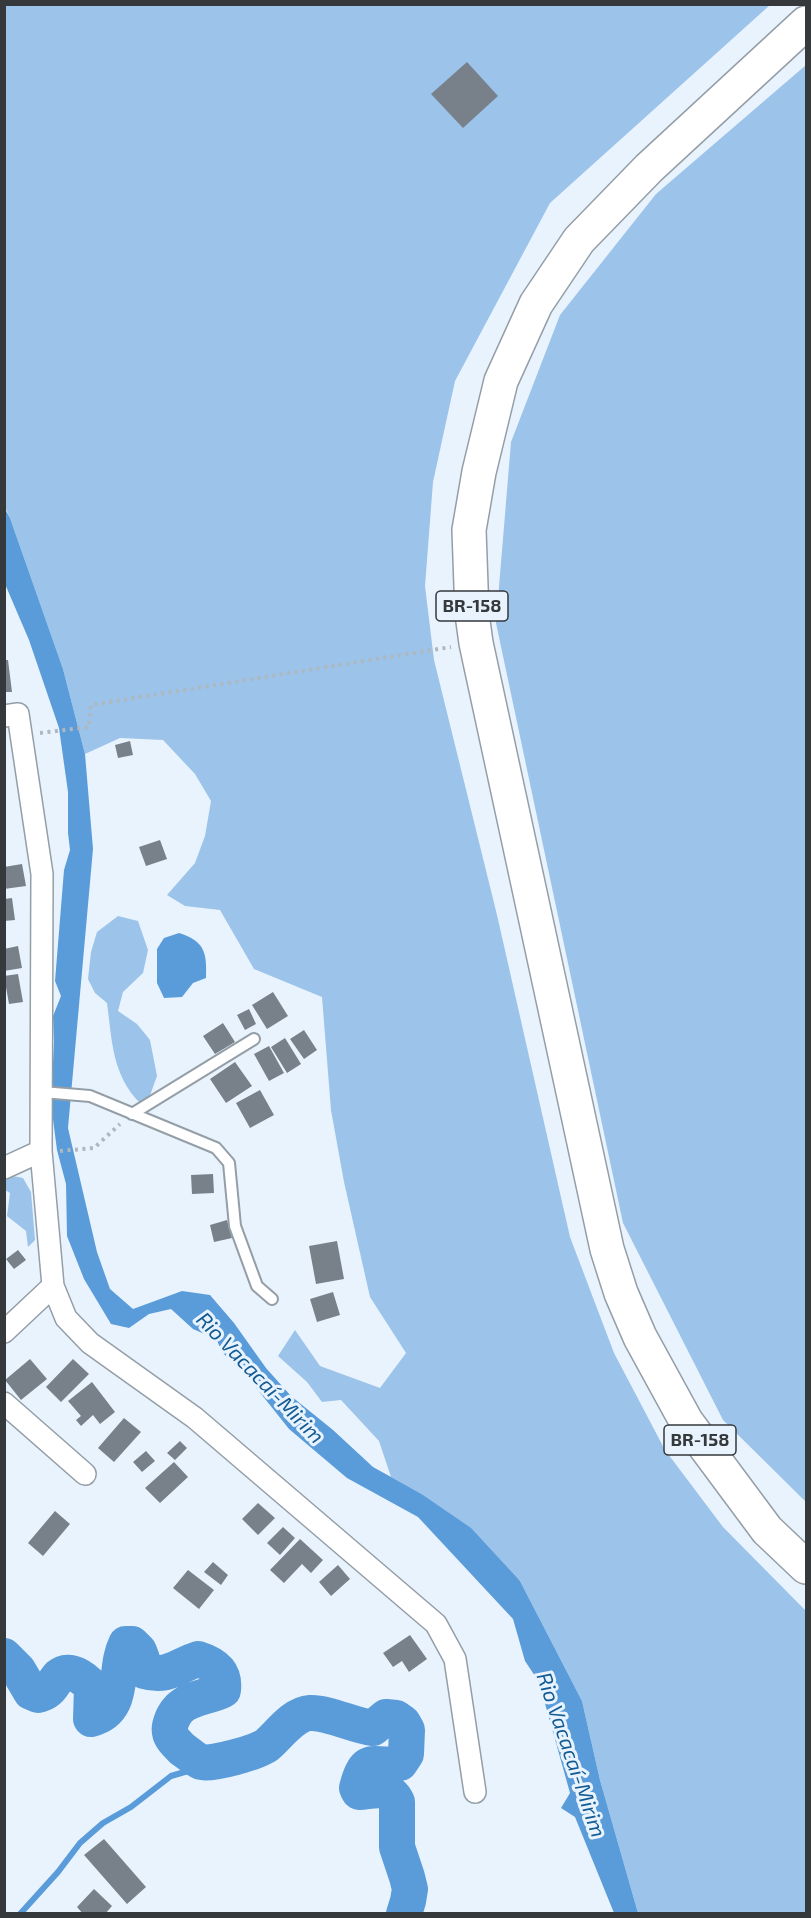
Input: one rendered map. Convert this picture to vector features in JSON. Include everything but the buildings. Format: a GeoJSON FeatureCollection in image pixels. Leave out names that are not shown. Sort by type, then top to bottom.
{"type":"FeatureCollection","features":[{"type":"Feature","properties":{"kind":"highway","name":"BR-158"},"geometry":{"type":"LineString","coordinates":[[807,23],[641,176],[579,240],[536,304],[501,381],[479,472],[470,530],[472,614],[476,643],[607,1249],[621,1293],[640,1337],[686,1421],[767,1530],[807,1567]]}},
{"type":"Feature","properties":{"kind":"street"},"geometry":{"type":"LineString","coordinates":[[11,715],[42,873],[41,1151],[53,1286],[66,1318],[90,1343],[195,1418],[436,1624],[455,1659],[475,1792]]}},
{"type":"Feature","properties":{"kind":"street"},"geometry":{"type":"LineString","coordinates":[[4,1168],[41,1151]]}},
{"type":"Feature","properties":{"kind":"street"},"geometry":{"type":"LineString","coordinates":[[4,1332],[53,1286]]}},
{"type":"Feature","properties":{"kind":"street"},"geometry":{"type":"LineString","coordinates":[[4,1402],[85,1474]]}},
{"type":"Feature","properties":{"kind":"lane"},"geometry":{"type":"LineString","coordinates":[[132,1113],[254,1039]]}},
{"type":"Feature","properties":{"kind":"lane"},"geometry":{"type":"LineString","coordinates":[[42,1092],[90,1096],[216,1148],[229,1163],[235,1226],[257,1286],[272,1299]]}},
{"type":"Feature","properties":{"kind":"path"},"geometry":{"type":"LineString","coordinates":[[47,732],[89,727],[91,705],[476,643]]}},
{"type":"Feature","properties":{"kind":"path"},"geometry":{"type":"LineString","coordinates":[[75,1151],[94,1148],[132,1113]]}},
{"type":"Feature","properties":{"kind":"shaded area"},"geometry":{"type":"Polygon","coordinates":[[[5,5],[770,5],[550,203],[455,381],[433,482],[425,586],[434,660],[497,915],[570,1237],[614,1353],[665,1450],[723,1527],[806,1611],[806,1913],[638,1913],[600,1780],[582,1701],[520,1581],[420,1493],[391,1477],[379,1441],[341,1400],[322,1402],[307,1382],[278,1356],[295,1330],[320,1366],[380,1388],[406,1353],[370,1297],[344,1182],[331,1110],[322,997],[254,969],[220,910],[185,906],[167,895],[195,863],[205,836],[211,801],[195,774],[163,740],[120,738],[85,754],[63,669],[5,507],[5,5]]]}},
{"type":"Feature","properties":{"kind":"shaded area"},"geometry":{"type":"Polygon","coordinates":[[[806,65],[806,1502],[723,1420],[623,1223],[496,623],[511,442],[560,315],[656,194],[806,65]]]}},
{"type":"Feature","properties":{"kind":"shaded area"},"geometry":{"type":"Polygon","coordinates":[[[118,916],[138,921],[148,950],[143,973],[123,992],[118,1011],[137,1024],[150,1040],[157,1076],[148,1101],[140,1103],[124,1081],[119,1069],[112,1044],[107,1003],[95,993],[88,979],[91,952],[97,932],[118,916]]]}},
{"type":"Feature","properties":{"kind":"shaded area"},"geometry":{"type":"Polygon","coordinates":[[[8,1175],[23,1178],[31,1192],[35,1240],[28,1247],[26,1231],[7,1216],[10,1193],[5,1190],[5,1178],[8,1175]]]}},
{"type":"Feature","properties":{"kind":"water","name":"Rio Vacacaí-Mirim"},"geometry":{"type":"Polygon","coordinates":[[[4,507],[10,518],[63,669],[85,754],[93,849],[68,1128],[97,1252],[110,1289],[133,1309],[182,1291],[210,1295],[234,1323],[266,1368],[291,1396],[373,1467],[420,1493],[471,1528],[520,1581],[582,1701],[600,1780],[638,1913],[614,1913],[575,1817],[561,1808],[570,1793],[539,1682],[525,1661],[513,1619],[418,1517],[347,1478],[289,1429],[250,1380],[223,1353],[216,1339],[193,1329],[171,1309],[149,1314],[129,1328],[111,1324],[84,1279],[67,1236],[66,1184],[57,1150],[51,1104],[53,1016],[61,996],[55,981],[64,870],[70,850],[68,792],[59,728],[29,640],[5,584],[4,507]]]}},
{"type":"Feature","properties":{"kind":"water"},"geometry":{"type":"Polygon","coordinates":[[[179,933],[194,940],[203,949],[206,978],[193,983],[182,997],[164,998],[157,983],[157,949],[164,938],[179,933]]]}},
{"type":"Feature","properties":{"kind":"waterway"},"geometry":{"type":"LineString","coordinates":[[4,1656],[18,1670],[31,1692],[38,1695],[49,1690],[63,1674],[72,1673],[81,1677],[92,1687],[91,1719],[110,1707],[117,1688],[122,1654],[126,1644],[132,1644],[139,1651],[144,1671],[152,1673],[166,1672],[198,1659],[209,1663],[220,1674],[223,1690],[184,1705],[173,1717],[170,1726],[171,1736],[177,1744],[201,1762],[224,1760],[262,1748],[292,1721],[304,1714],[317,1713],[373,1728],[386,1717],[396,1718],[407,1730],[406,1754],[400,1763],[367,1766],[360,1777],[357,1788],[359,1792],[385,1791],[390,1793],[397,1802],[397,1847],[410,1889],[404,1914]]}},
{"type":"Feature","properties":{"kind":"waterway"},"geometry":{"type":"LineString","coordinates":[[20,1914],[58,1872],[80,1843],[103,1823],[131,1807],[171,1776],[212,1761]]}}]}
